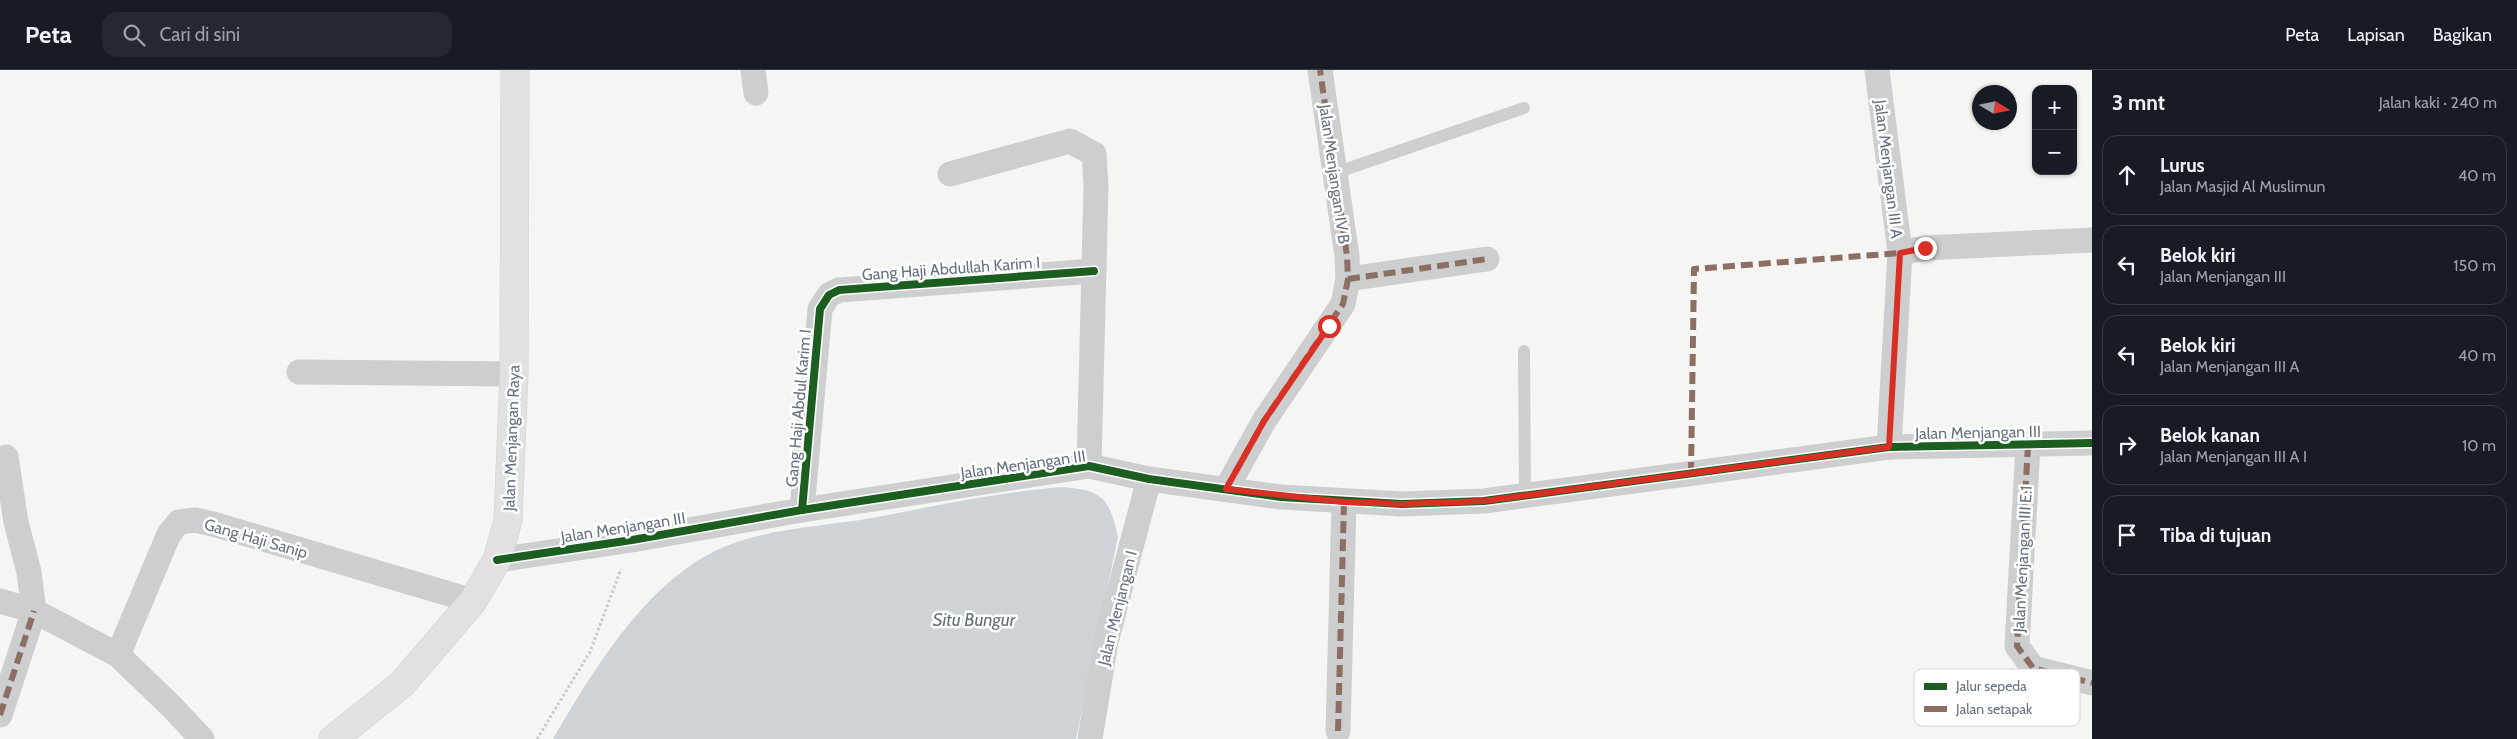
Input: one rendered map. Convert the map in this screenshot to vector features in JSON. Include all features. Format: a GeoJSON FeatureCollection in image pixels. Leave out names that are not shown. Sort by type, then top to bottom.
{"type":"FeatureCollection","features":[{"type":"Feature","properties":{"kind":"main road","name":"Jalan Menjangan Raya"},"geometry":{"type":"LineString","coordinates":[[333,739],[402,684],[473,601],[497,560],[508,520],[514,374],[515,70]]}},
{"type":"Feature","properties":{"kind":"street","name":"Jalan Menjangan IV B"},"geometry":{"type":"LineString","coordinates":[[1226,489],[1264,421],[1343,304],[1348,279],[1347,256],[1320,70]]}},
{"type":"Feature","properties":{"kind":"street","name":"Jalan Menjangan III A"},"geometry":{"type":"LineString","coordinates":[[1877,70],[1900,253],[1889,447]]}},
{"type":"Feature","properties":{"kind":"street"},"geometry":{"type":"LineString","coordinates":[[950,174],[1070,141],[1094,154],[1094,271],[1089,466]]}},
{"type":"Feature","properties":{"kind":"street"},"geometry":{"type":"LineString","coordinates":[[1900,253],[1925,248],[2092,240]]}},
{"type":"Feature","properties":{"kind":"street"},"geometry":{"type":"LineString","coordinates":[[1348,279],[1487,259]]}},
{"type":"Feature","properties":{"kind":"street","name":"Gang Haji Abdullah Karim I"},"geometry":{"type":"LineString","coordinates":[[820,309],[829,295],[839,290],[1094,271]]}},
{"type":"Feature","properties":{"kind":"street","name":"Gang Haji Abdul Karim I"},"geometry":{"type":"LineString","coordinates":[[802,510],[820,309]]}},
{"type":"Feature","properties":{"kind":"street"},"geometry":{"type":"LineString","coordinates":[[299,372],[514,374]]}},
{"type":"Feature","properties":{"kind":"street","name":"Jalan Menjangan III"},"geometry":{"type":"LineString","coordinates":[[497,560],[632,540],[802,510],[1089,466],[1149,479],[1226,489],[1344,502],[1402,504],[1484,501],[1525,494],[1889,447],[2092,443]]}},
{"type":"Feature","properties":{"kind":"street","name":"Jalan Menjangan III E.1"},"geometry":{"type":"LineString","coordinates":[[2028,445],[2017,646],[2033,668],[2037,669]]}},
{"type":"Feature","properties":{"kind":"street"},"geometry":{"type":"LineString","coordinates":[[0,715],[34,611],[29,572],[16,522],[6,457]]}},
{"type":"Feature","properties":{"kind":"street","name":"Jalan Menjangan I"},"geometry":{"type":"LineString","coordinates":[[1090,739],[1106,642],[1149,479]]}},
{"type":"Feature","properties":{"kind":"street"},"geometry":{"type":"LineString","coordinates":[[1338,732],[1344,502]]}},
{"type":"Feature","properties":{"kind":"street","name":"Gang Haji Sanip"},"geometry":{"type":"LineString","coordinates":[[118,655],[169,534],[179,522],[195,520],[213,524],[473,601]]}},
{"type":"Feature","properties":{"kind":"street"},"geometry":{"type":"LineString","coordinates":[[0,601],[34,611],[118,655],[202,739]]}},
{"type":"Feature","properties":{"kind":"lane"},"geometry":{"type":"LineString","coordinates":[[1335,173],[1524,108]]}},
{"type":"Feature","properties":{"kind":"lane"},"geometry":{"type":"LineString","coordinates":[[1524,351],[1525,494]]}},
{"type":"Feature","properties":{"kind":"path"},"geometry":{"type":"LineString","coordinates":[[538,739],[590,652],[632,540]]}},
{"type":"Feature","properties":{"kind":"water","name":"Situ Bungur"},"geometry":{"type":"Polygon","coordinates":[[[1062,487],[1087,491],[1102,498],[1111,513],[1118,537],[1076,739],[553,739],[602,660],[641,610],[687,568],[713,552],[751,538],[791,529],[872,518],[990,496],[1062,487]]]}},
{"type":"Feature","properties":{"kind":"marked path"},"geometry":{"type":"LineString","coordinates":[[1226,489],[1264,421],[1343,304],[1348,279],[1347,256],[1320,70]]}},
{"type":"Feature","properties":{"kind":"marked path"},"geometry":{"type":"LineString","coordinates":[[1691,474],[1694,269],[1900,253]]}},
{"type":"Feature","properties":{"kind":"marked path"},"geometry":{"type":"LineString","coordinates":[[1348,279],[1487,259]]}},
{"type":"Feature","properties":{"kind":"marked path"},"geometry":{"type":"LineString","coordinates":[[2028,445],[2017,646],[2033,668],[2037,669]]}},
{"type":"Feature","properties":{"kind":"marked path"},"geometry":{"type":"LineString","coordinates":[[1338,731],[1344,502]]}},
{"type":"Feature","properties":{"kind":"marked path"},"geometry":{"type":"LineString","coordinates":[[0,715],[34,611]]}},
{"type":"Feature","properties":{"kind":"marked path"},"geometry":{"type":"LineString","coordinates":[[2080,680],[2092,683]]}},
{"type":"Feature","properties":{"kind":"cycle path"},"geometry":{"type":"LineString","coordinates":[[802,510],[820,309],[829,295],[839,290],[1094,271]]}},
{"type":"Feature","properties":{"kind":"cycle path"},"geometry":{"type":"LineString","coordinates":[[497,560],[632,540],[802,510],[1089,466],[1149,479],[1281,497],[1402,504],[1484,501],[1889,447],[2092,443]]}},
{"type":"Feature","properties":{"kind":"route"},"geometry":{"type":"LineString","coordinates":[[1329,326],[1264,421],[1226,489],[1281,497],[1344,502],[1402,504],[1484,501],[1889,447],[1900,253],[1925,248]]}}]}
